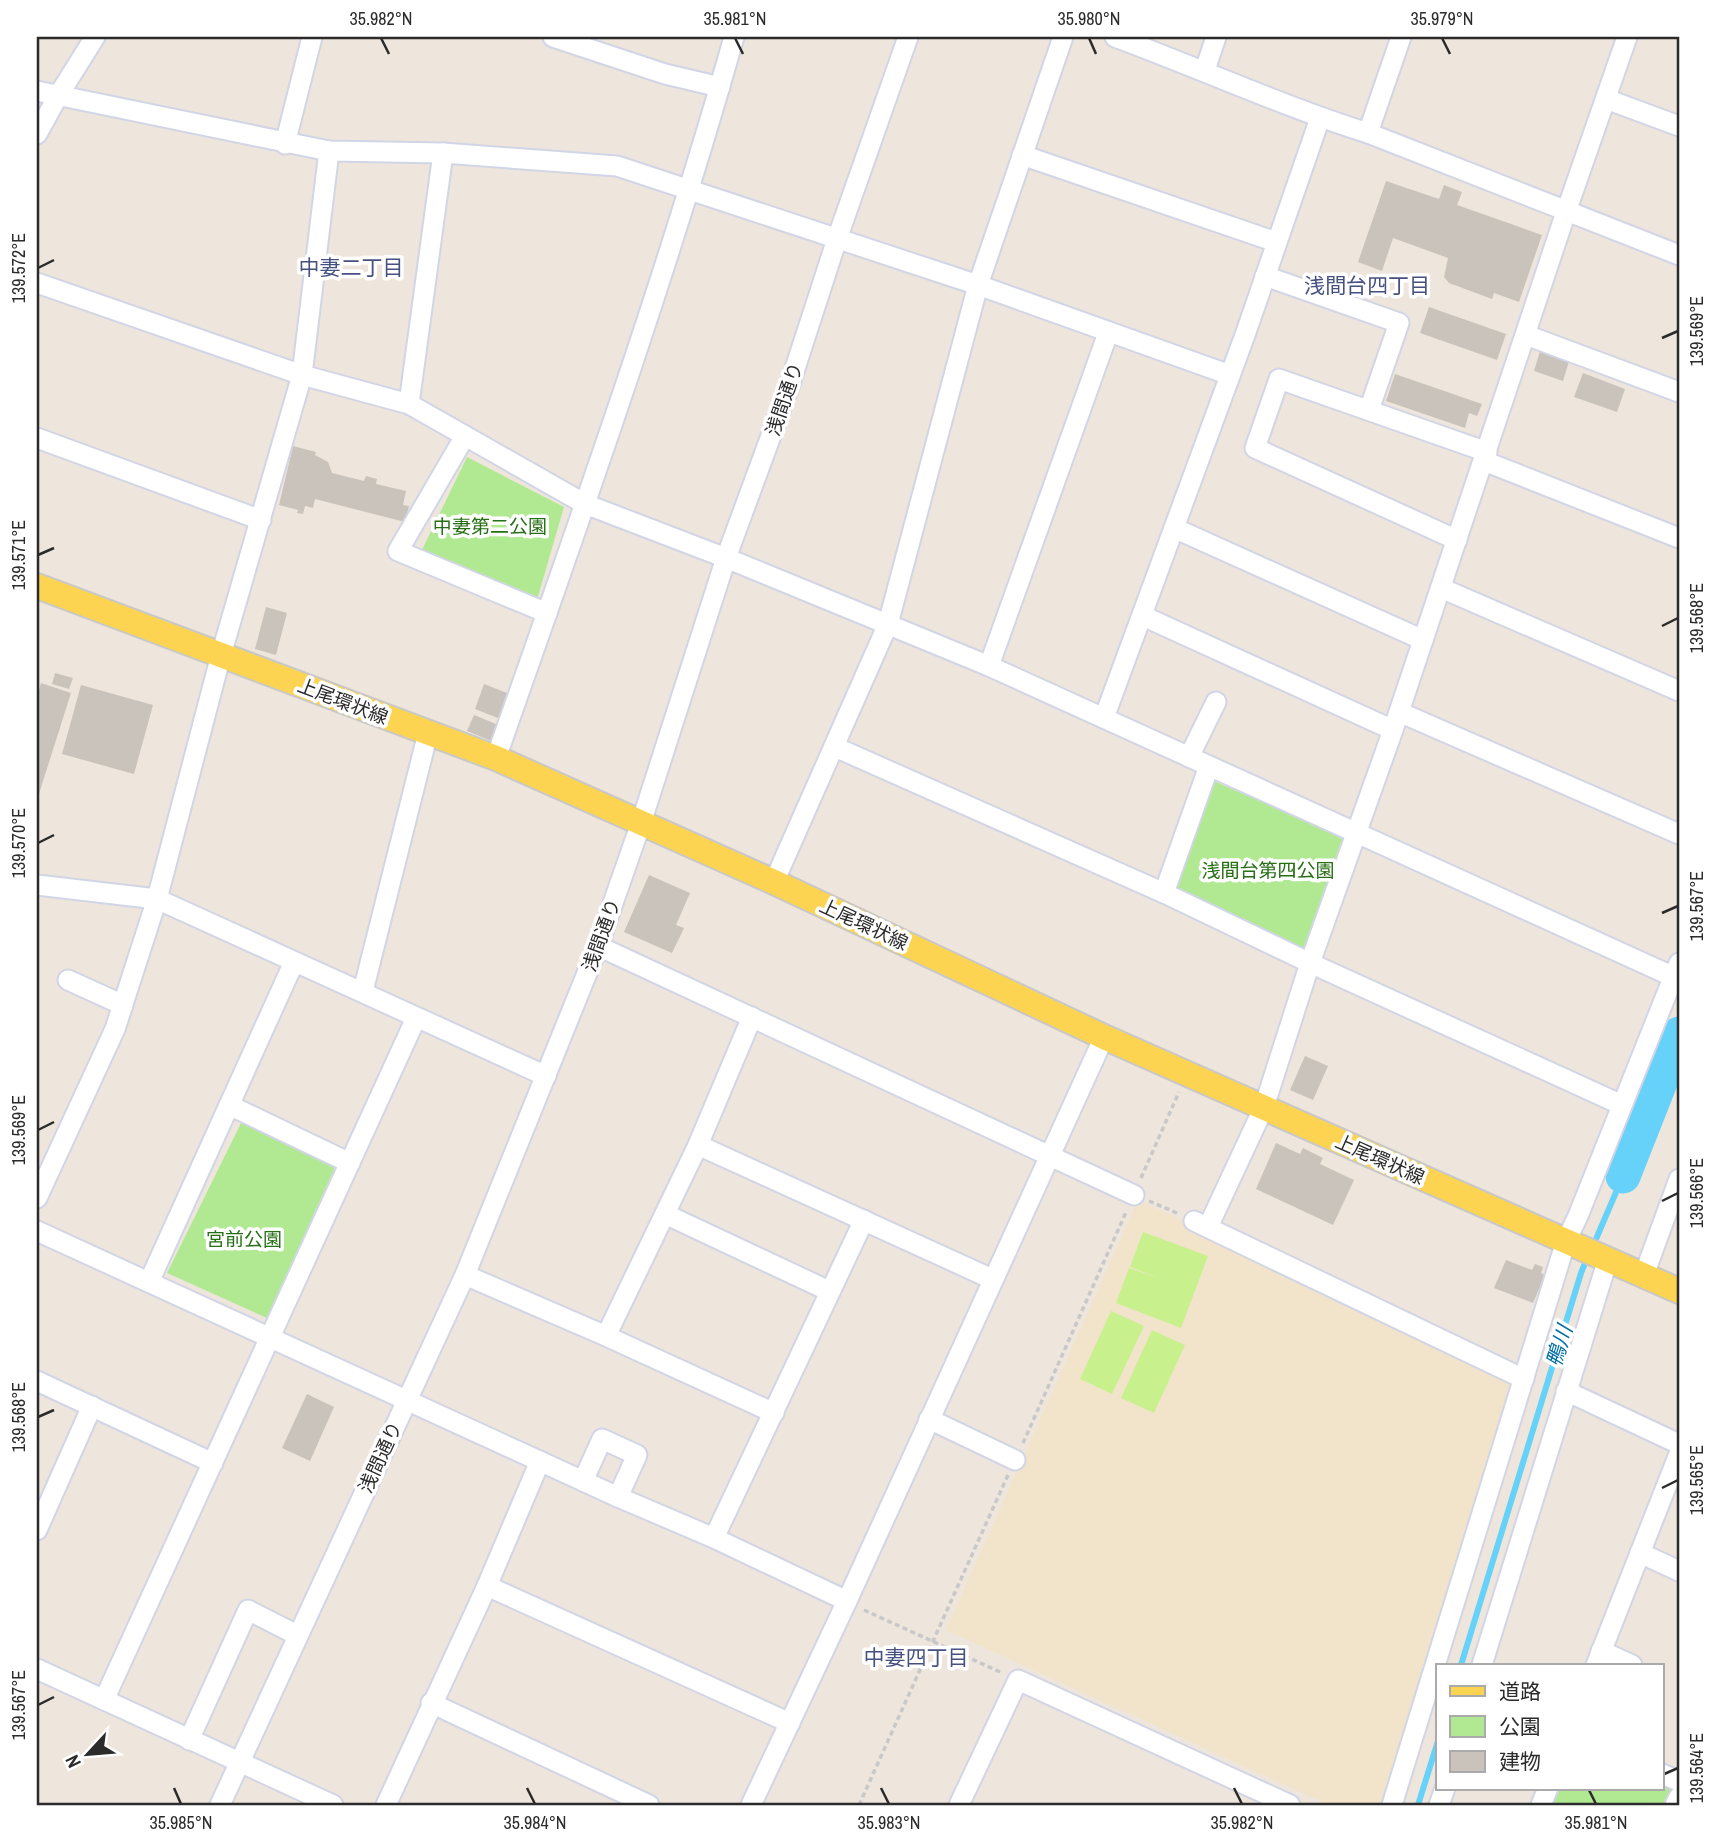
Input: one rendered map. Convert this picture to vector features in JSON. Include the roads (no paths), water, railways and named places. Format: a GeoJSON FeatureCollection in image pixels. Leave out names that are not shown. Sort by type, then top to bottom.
{"type":"FeatureCollection","features":[{"type":"Feature","properties":{"kind":"main road","name":"上尾環状線"},"geometry":{"type":"LineString","coordinates":[[37,586],[496,758],[774,882],[1104,1037],[1679,1291]]}},
{"type":"Feature","properties":{"kind":"street"},"geometry":{"type":"LineString","coordinates":[[37,134],[95,37]]}},
{"type":"Feature","properties":{"kind":"street"},"geometry":{"type":"LineString","coordinates":[[285,144],[312,37]]}},
{"type":"Feature","properties":{"kind":"street"},"geometry":{"type":"LineString","coordinates":[[553,37],[583,41],[665,74],[720,87]]}},
{"type":"Feature","properties":{"kind":"street"},"geometry":{"type":"LineString","coordinates":[[496,758],[649,319],[691,189],[734,37]]}},
{"type":"Feature","properties":{"kind":"street","name":"浅間通り"},"geometry":{"type":"LineString","coordinates":[[220,1805],[465,1275],[598,946],[641,823],[726,558],[790,384],[837,239],[908,37]]}},
{"type":"Feature","properties":{"kind":"street"},"geometry":{"type":"LineString","coordinates":[[774,882],[888,624],[978,285],[1063,37]]}},
{"type":"Feature","properties":{"kind":"street"},"geometry":{"type":"LineString","coordinates":[[1115,37],[1679,255]]}},
{"type":"Feature","properties":{"kind":"street"},"geometry":{"type":"LineString","coordinates":[[1205,71],[1216,37]]}},
{"type":"Feature","properties":{"kind":"street"},"geometry":{"type":"LineString","coordinates":[[1368,133],[1401,37]]}},
{"type":"Feature","properties":{"kind":"street"},"geometry":{"type":"LineString","coordinates":[[1524,1379],[1201,1224],[1264,1107],[1310,963],[1396,721],[1627,37]]}},
{"type":"Feature","properties":{"kind":"street"},"geometry":{"type":"LineString","coordinates":[[37,91],[329,151],[443,153],[617,166],[978,285],[1230,375]]}},
{"type":"Feature","properties":{"kind":"street"},"geometry":{"type":"LineString","coordinates":[[1606,99],[1679,126]]}},
{"type":"Feature","properties":{"kind":"street"},"geometry":{"type":"LineString","coordinates":[[1104,718],[1230,375],[1320,118]]}},
{"type":"Feature","properties":{"kind":"street"},"geometry":{"type":"LineString","coordinates":[[39,1186],[115,1029],[157,899],[221,655],[302,375],[329,151]]}},
{"type":"Feature","properties":{"kind":"street"},"geometry":{"type":"LineString","coordinates":[[410,404],[443,153]]}},
{"type":"Feature","properties":{"kind":"street"},"geometry":{"type":"LineString","coordinates":[[1022,155],[1276,242]]}},
{"type":"Feature","properties":{"kind":"street"},"geometry":{"type":"LineString","coordinates":[[1265,276],[1399,323],[1368,410]]}},
{"type":"Feature","properties":{"kind":"street"},"geometry":{"type":"LineString","coordinates":[[37,283],[302,375],[410,404],[585,504],[726,558],[989,666],[1356,834],[1677,970],[1566,1241],[1392,1805]]}},
{"type":"Feature","properties":{"kind":"street"},"geometry":{"type":"LineString","coordinates":[[989,666],[1108,333]]}},
{"type":"Feature","properties":{"kind":"street"},"geometry":{"type":"LineString","coordinates":[[1526,335],[1679,392]]}},
{"type":"Feature","properties":{"kind":"street"},"geometry":{"type":"LineString","coordinates":[[1457,540],[1255,448],[1279,379],[1486,456],[1679,538]]}},
{"type":"Feature","properties":{"kind":"street"},"geometry":{"type":"LineString","coordinates":[[465,436],[398,551],[547,613]]}},
{"type":"Feature","properties":{"kind":"street"},"geometry":{"type":"LineString","coordinates":[[37,438],[261,520]]}},
{"type":"Feature","properties":{"kind":"street"},"geometry":{"type":"LineString","coordinates":[[1174,528],[1423,640]]}},
{"type":"Feature","properties":{"kind":"street"},"geometry":{"type":"LineString","coordinates":[[1441,589],[1679,691]]}},
{"type":"Feature","properties":{"kind":"street"},"geometry":{"type":"LineString","coordinates":[[1143,616],[1679,834]]}},
{"type":"Feature","properties":{"kind":"street"},"geometry":{"type":"LineString","coordinates":[[1189,757],[1216,702]]}},
{"type":"Feature","properties":{"kind":"street"},"geometry":{"type":"LineString","coordinates":[[363,991],[428,733]]}},
{"type":"Feature","properties":{"kind":"street"},"geometry":{"type":"LineString","coordinates":[[835,747],[1164,893],[1310,963],[1622,1105]]}},
{"type":"Feature","properties":{"kind":"street"},"geometry":{"type":"LineString","coordinates":[[1164,893],[1209,766]]}},
{"type":"Feature","properties":{"kind":"street"},"geometry":{"type":"LineString","coordinates":[[37,885],[157,899],[546,1076]]}},
{"type":"Feature","properties":{"kind":"street"},"geometry":{"type":"LineString","coordinates":[[598,946],[1134,1195]]}},
{"type":"Feature","properties":{"kind":"street"},"geometry":{"type":"LineString","coordinates":[[149,1282],[294,962]]}},
{"type":"Feature","properties":{"kind":"street"},"geometry":{"type":"LineString","coordinates":[[68,980],[123,1005]]}},
{"type":"Feature","properties":{"kind":"street"},"geometry":{"type":"LineString","coordinates":[[606,1336],[698,1145],[752,1017]]}},
{"type":"Feature","properties":{"kind":"street"},"geometry":{"type":"LineString","coordinates":[[104,1700],[416,1018]]}},
{"type":"Feature","properties":{"kind":"street"},"geometry":{"type":"LineString","coordinates":[[751,1805],[1104,1037]]}},
{"type":"Feature","properties":{"kind":"street"},"geometry":{"type":"LineString","coordinates":[[229,1105],[350,1163]]}},
{"type":"Feature","properties":{"kind":"street"},"geometry":{"type":"LineString","coordinates":[[698,1145],[992,1279]]}},
{"type":"Feature","properties":{"kind":"street"},"geometry":{"type":"LineString","coordinates":[[1644,1275],[1679,1179]]}},
{"type":"Feature","properties":{"kind":"street"},"geometry":{"type":"LineString","coordinates":[[664,1214],[829,1291]]}},
{"type":"Feature","properties":{"kind":"street"},"geometry":{"type":"LineString","coordinates":[[714,1538],[864,1220]]}},
{"type":"Feature","properties":{"kind":"street"},"geometry":{"type":"LineString","coordinates":[[37,1231],[618,1497],[714,1538],[846,1601]]}},
{"type":"Feature","properties":{"kind":"street"},"geometry":{"type":"LineString","coordinates":[[1482,1664],[1608,1259]]}},
{"type":"Feature","properties":{"kind":"street"},"geometry":{"type":"LineString","coordinates":[[465,1275],[774,1413]]}},
{"type":"Feature","properties":{"kind":"street"},"geometry":{"type":"LineString","coordinates":[[37,1381],[213,1463]]}},
{"type":"Feature","properties":{"kind":"street"},"geometry":{"type":"LineString","coordinates":[[1566,1391],[1679,1444]]}},
{"type":"Feature","properties":{"kind":"street"},"geometry":{"type":"LineString","coordinates":[[37,1530],[92,1406]]}},
{"type":"Feature","properties":{"kind":"street"},"geometry":{"type":"LineString","coordinates":[[929,1419],[1015,1460]]}},
{"type":"Feature","properties":{"kind":"street"},"geometry":{"type":"LineString","coordinates":[[583,1481],[602,1439],[637,1455],[618,1497]]}},
{"type":"Feature","properties":{"kind":"street"},"geometry":{"type":"LineString","coordinates":[[1627,1664],[1599,1658],[1679,1454]]}},
{"type":"Feature","properties":{"kind":"street"},"geometry":{"type":"LineString","coordinates":[[386,1805],[487,1586],[540,1461]]}},
{"type":"Feature","properties":{"kind":"street"},"geometry":{"type":"LineString","coordinates":[[1640,1553],[1679,1571]]}},
{"type":"Feature","properties":{"kind":"street"},"geometry":{"type":"LineString","coordinates":[[487,1586],[790,1723]]}},
{"type":"Feature","properties":{"kind":"street"},"geometry":{"type":"LineString","coordinates":[[189,1740],[248,1610],[297,1635]]}},
{"type":"Feature","properties":{"kind":"street"},"geometry":{"type":"LineString","coordinates":[[37,1669],[333,1805]]}},
{"type":"Feature","properties":{"kind":"street"},"geometry":{"type":"LineString","coordinates":[[961,1805],[1017,1680],[1290,1805]]}},
{"type":"Feature","properties":{"kind":"street"},"geometry":{"type":"LineString","coordinates":[[431,1703],[649,1805]]}},
{"type":"Feature","properties":{"kind":"street"},"geometry":{"type":"LineString","coordinates":[[1675,1805],[1679,1797]]}},
{"type":"Feature","properties":{"kind":"waterway","name":"鴨川"},"geometry":{"type":"LineString","coordinates":[[1623,1176],[1679,1034]]}},
{"type":"Feature","properties":{"kind":"waterway","name":"鴨川"},"geometry":{"type":"LineString","coordinates":[[1593,1246],[1623,1176]]}},
{"type":"Feature","properties":{"kind":"waterway","name":"鴨川"},"geometry":{"type":"LineString","coordinates":[[1461,1664],[1588,1256]]}},
{"type":"Feature","properties":{"kind":"waterway","name":"鴨川"},"geometry":{"type":"LineString","coordinates":[[1418,1805],[1436,1747]]}},
{"type":"Feature","properties":{"kind":"district","name":"中妻二丁目"},"geometry":{"type":"Point","coordinates":[351,267]}},
{"type":"Feature","properties":{"kind":"district","name":"浅間台四丁目"},"geometry":{"type":"Point","coordinates":[1367,285]}},
{"type":"Feature","properties":{"kind":"district","name":"中妻四丁目"},"geometry":{"type":"Point","coordinates":[916,1657]}},
{"type":"Feature","properties":{"kind":"park label","name":"中妻第二公園"},"geometry":{"type":"Point","coordinates":[490,526]}},
{"type":"Feature","properties":{"kind":"park label","name":"浅間台第四公園"},"geometry":{"type":"Point","coordinates":[1268,870]}},
{"type":"Feature","properties":{"kind":"park label","name":"宮前公園"},"geometry":{"type":"Point","coordinates":[244,1239]}}]}
